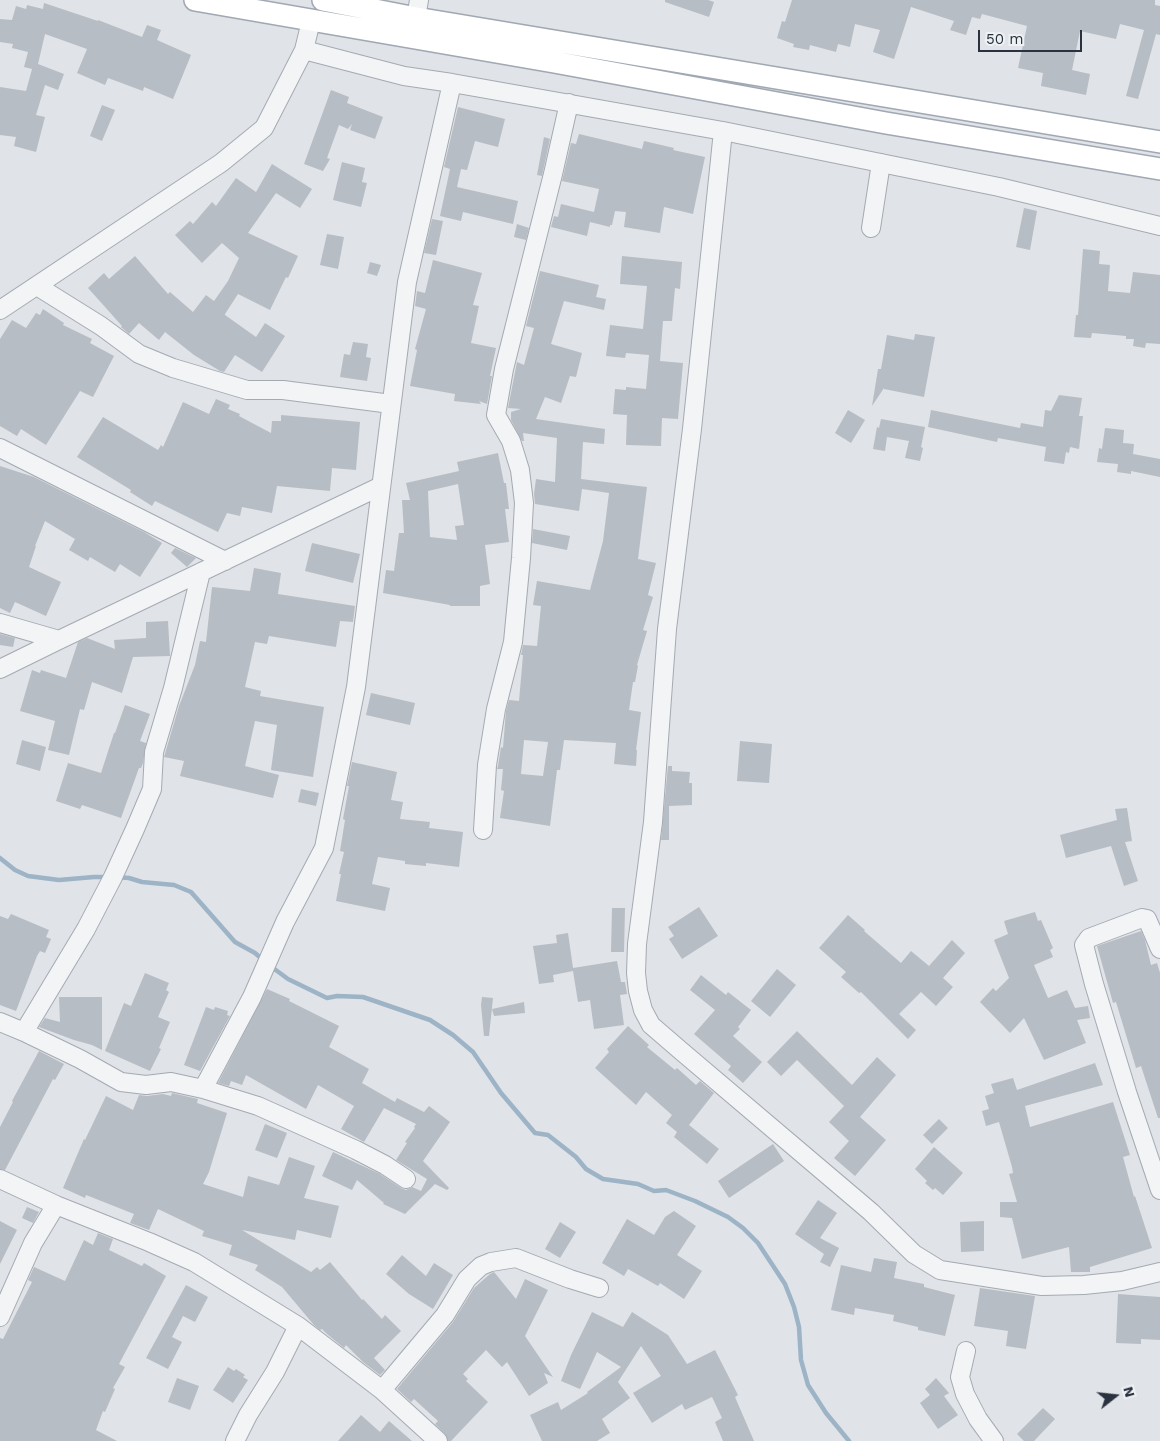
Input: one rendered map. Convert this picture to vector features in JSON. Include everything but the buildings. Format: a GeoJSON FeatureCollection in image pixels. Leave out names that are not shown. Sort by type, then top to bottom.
{"type":"FeatureCollection","features":[{"type":"Feature","properties":{"kind":"main road"},"geometry":{"type":"LineString","coordinates":[[195,0],[563,64],[886,124],[1160,168]]}},
{"type":"Feature","properties":{"kind":"main road"},"geometry":{"type":"LineString","coordinates":[[323,0],[417,9],[1160,142]]}},
{"type":"Feature","properties":{"kind":"street"},"geometry":{"type":"LineString","coordinates":[[0,310],[221,163],[264,128],[304,50],[311,21]]}},
{"type":"Feature","properties":{"kind":"street"},"geometry":{"type":"LineString","coordinates":[[304,50],[404,76],[570,103],[723,131],[1000,187],[1160,226]]}},
{"type":"Feature","properties":{"kind":"street"},"geometry":{"type":"LineString","coordinates":[[203,1089],[252,997],[285,922],[324,848],[356,687],[408,282],[452,83]]}},
{"type":"Feature","properties":{"kind":"street"},"geometry":{"type":"LineString","coordinates":[[483,830],[487,765],[496,709],[514,642],[524,503],[520,470],[511,440],[496,415],[504,369],[570,103]]}},
{"type":"Feature","properties":{"kind":"street"},"geometry":{"type":"LineString","coordinates":[[723,131],[692,429],[667,629],[653,822],[638,944],[636,973],[643,1010],[651,1025],[871,1212],[914,1254],[940,1270],[1042,1286],[1122,1282],[1160,1272]]}},
{"type":"Feature","properties":{"kind":"street"},"geometry":{"type":"LineString","coordinates":[[871,228],[881,163]]}},
{"type":"Feature","properties":{"kind":"street"},"geometry":{"type":"LineString","coordinates":[[37,286],[101,326],[139,354],[173,368],[247,390],[283,390],[391,404]]}},
{"type":"Feature","properties":{"kind":"street"},"geometry":{"type":"LineString","coordinates":[[0,448],[225,560]]}},
{"type":"Feature","properties":{"kind":"street"},"geometry":{"type":"LineString","coordinates":[[0,669],[381,486]]}},
{"type":"Feature","properties":{"kind":"street"},"geometry":{"type":"LineString","coordinates":[[24,1032],[86,929],[117,869],[152,789],[154,752],[173,688],[201,572]]}},
{"type":"Feature","properties":{"kind":"street"},"geometry":{"type":"LineString","coordinates":[[0,624],[59,640]]}},
{"type":"Feature","properties":{"kind":"street"},"geometry":{"type":"LineString","coordinates":[[1160,949],[1146,920],[1142,918],[1089,938],[1084,946],[1127,1092],[1160,1190]]}},
{"type":"Feature","properties":{"kind":"street"},"geometry":{"type":"LineString","coordinates":[[0,1022],[80,1059],[120,1082],[146,1085],[171,1082],[203,1089],[258,1106],[332,1138],[385,1165],[406,1179]]}},
{"type":"Feature","properties":{"kind":"street"},"geometry":{"type":"LineString","coordinates":[[0,1179],[56,1205],[194,1262],[298,1326],[382,1390],[438,1441]]}},
{"type":"Feature","properties":{"kind":"street"},"geometry":{"type":"LineString","coordinates":[[0,1317],[32,1244],[56,1205]]}},
{"type":"Feature","properties":{"kind":"street"},"geometry":{"type":"LineString","coordinates":[[382,1390],[445,1315],[467,1279],[481,1266],[491,1262],[516,1258],[570,1280],[599,1288]]}},
{"type":"Feature","properties":{"kind":"street"},"geometry":{"type":"LineString","coordinates":[[235,1441],[248,1415],[275,1372],[298,1326]]}},
{"type":"Feature","properties":{"kind":"street"},"geometry":{"type":"LineString","coordinates":[[966,1351],[960,1377],[964,1394],[978,1419],[994,1441]]}},
{"type":"Feature","properties":{"kind":"waterway"},"geometry":{"type":"LineString","coordinates":[[0,858],[15,870],[28,876],[59,880],[109,877]]}},
{"type":"Feature","properties":{"kind":"waterway"},"geometry":{"type":"LineString","coordinates":[[116,877],[174,885],[191,892],[235,942],[255,953],[263,960]]}},
{"type":"Feature","properties":{"kind":"waterway"},"geometry":{"type":"LineString","coordinates":[[269,965],[288,979],[327,998],[337,996],[363,997],[430,1020],[453,1035],[473,1052],[501,1093],[535,1133],[548,1135],[576,1157],[586,1169],[603,1179],[638,1184],[654,1191],[666,1190],[728,1217],[743,1228],[758,1243],[785,1284],[799,1327],[801,1360],[808,1385],[826,1413],[849,1441]]}}]}
